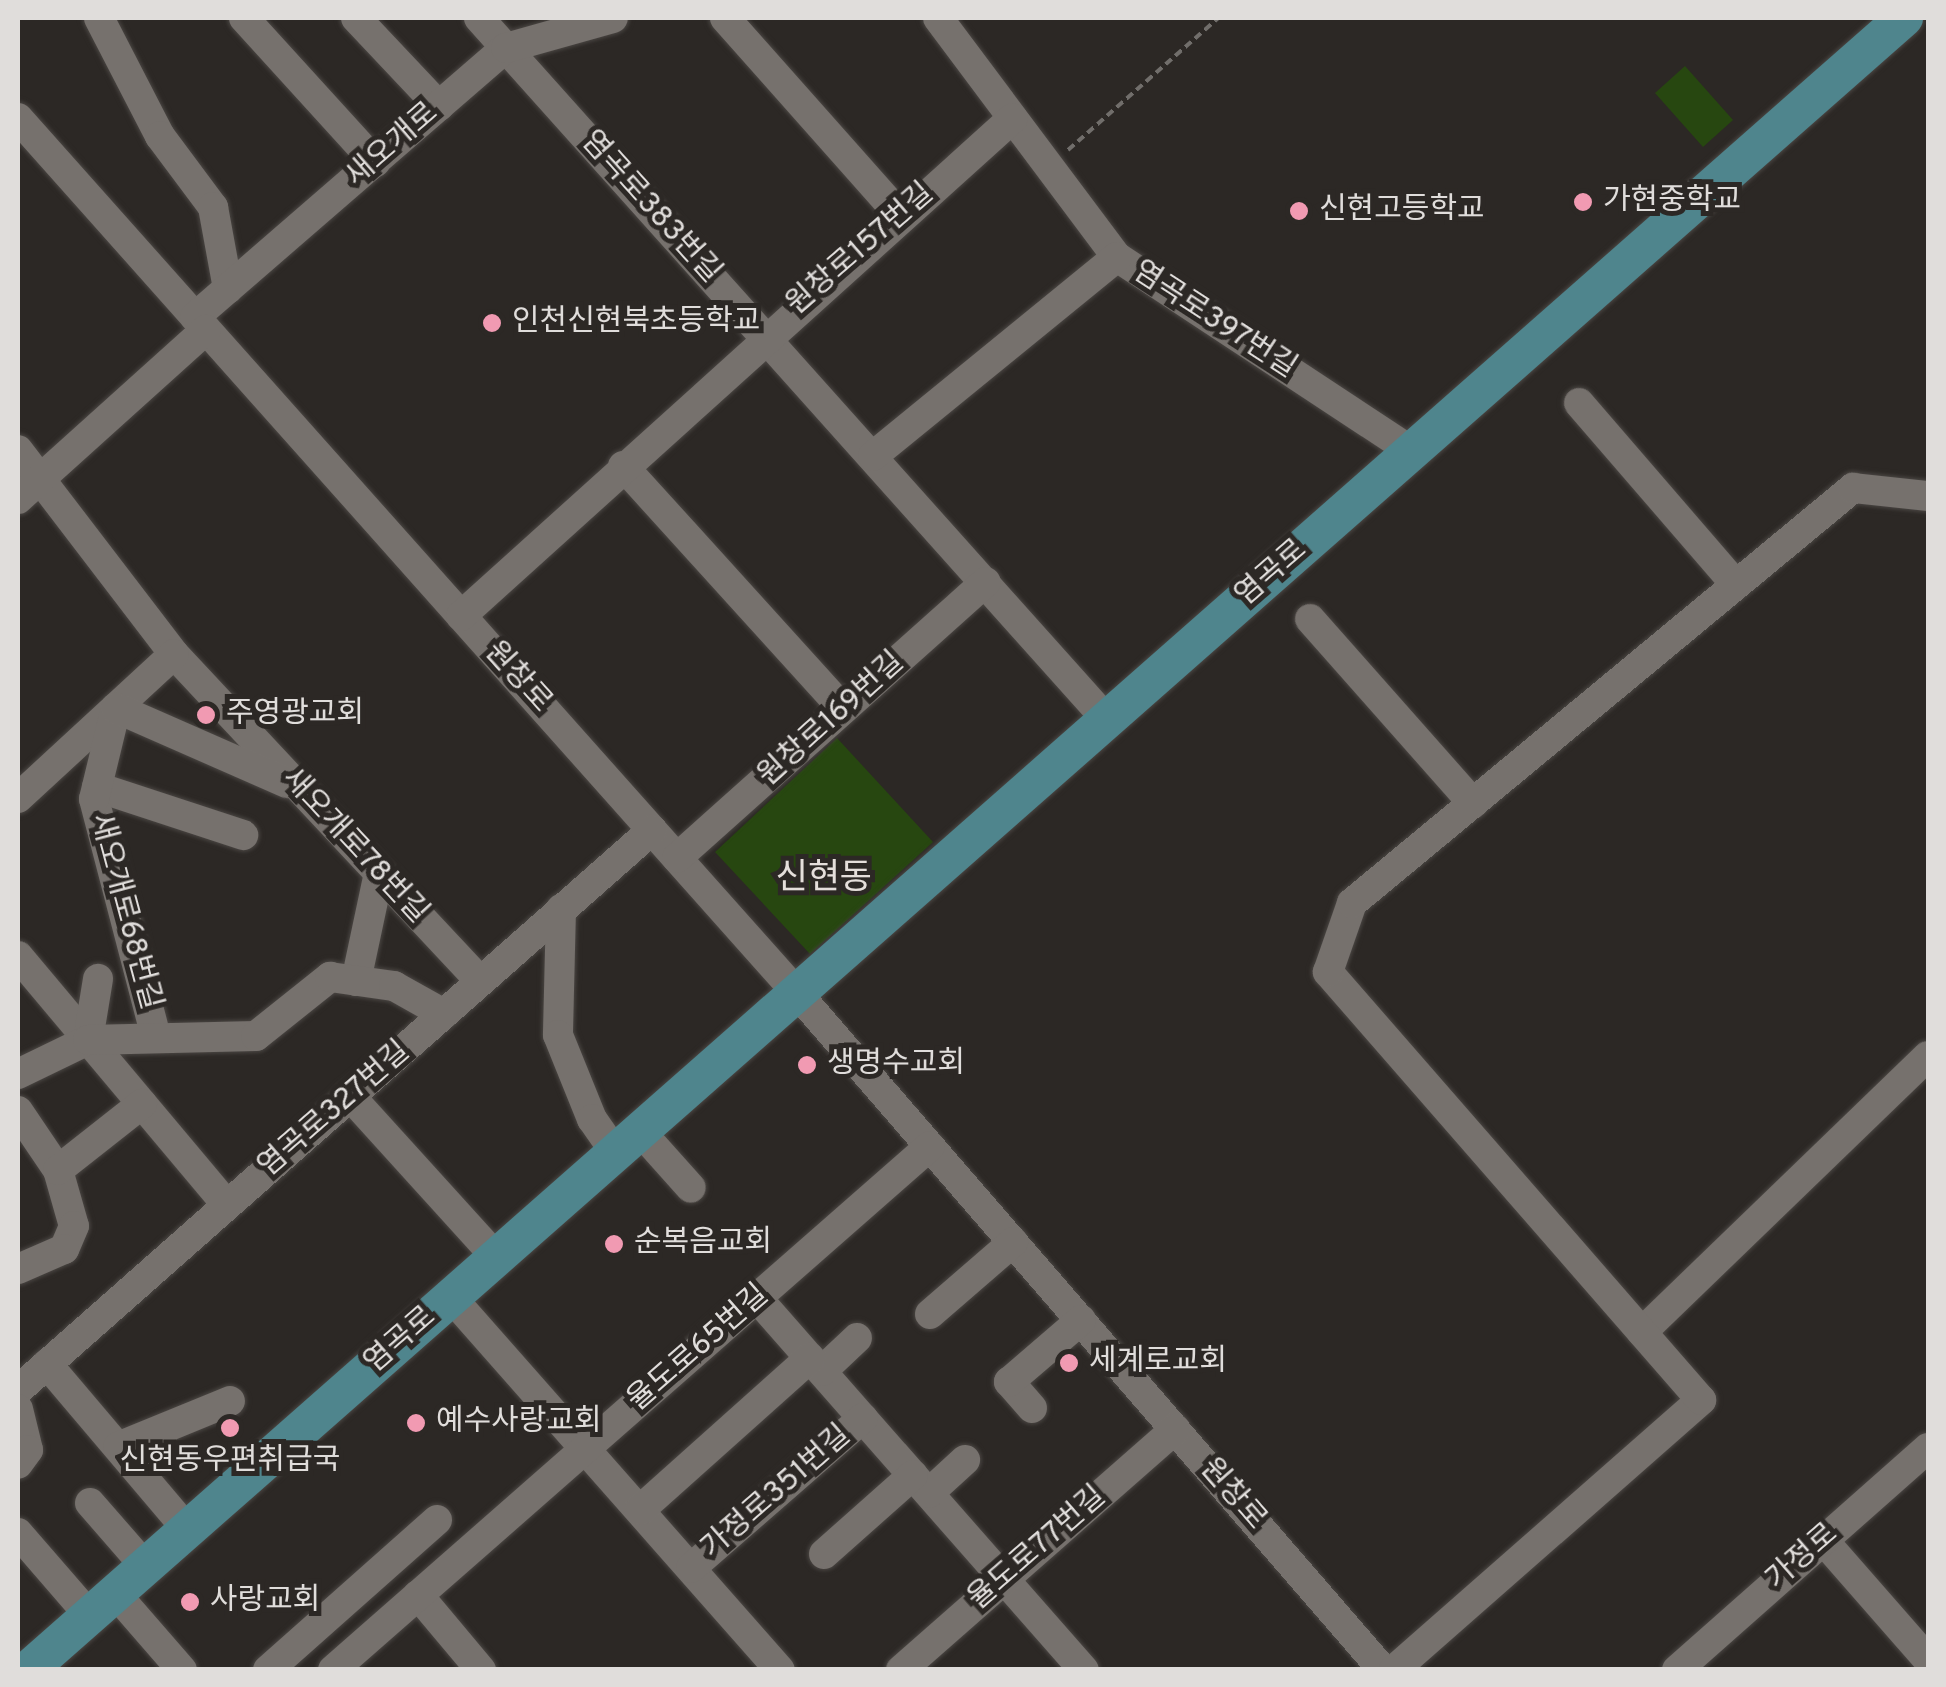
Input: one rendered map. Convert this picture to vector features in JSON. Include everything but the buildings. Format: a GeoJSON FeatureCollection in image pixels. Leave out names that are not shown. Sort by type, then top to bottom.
{"type":"FeatureCollection","features":[{"type":"Feature","properties":{"kind":"main road","name":"염곡로"},"geometry":{"type":"LineString","coordinates":[[28,1670],[1904,18]]}},
{"type":"Feature","properties":{"kind":"street"},"geometry":{"type":"LineString","coordinates":[[98,18],[160,136],[213,207],[228,289]]}},
{"type":"Feature","properties":{"kind":"street"},"geometry":{"type":"LineString","coordinates":[[244,18],[374,162]]}},
{"type":"Feature","properties":{"kind":"street"},"geometry":{"type":"LineString","coordinates":[[356,18],[439,106]]}},
{"type":"Feature","properties":{"kind":"street","name":"염곡로383번길"},"geometry":{"type":"LineString","coordinates":[[479,18],[1106,720]]}},
{"type":"Feature","properties":{"kind":"street","name":"새오개로"},"geometry":{"type":"LineString","coordinates":[[18,499],[201,324],[228,289],[506,48],[612,18]]}},
{"type":"Feature","properties":{"kind":"street"},"geometry":{"type":"LineString","coordinates":[[724,18],[901,216]]}},
{"type":"Feature","properties":{"kind":"street","name":"염곡로397번길"},"geometry":{"type":"LineString","coordinates":[[938,18],[1117,257],[1411,451]]}},
{"type":"Feature","properties":{"kind":"street","name":"원창로"},"geometry":{"type":"LineString","coordinates":[[18,118],[797,992],[1383,1670]]}},
{"type":"Feature","properties":{"kind":"street","name":"원창로157번길"},"geometry":{"type":"LineString","coordinates":[[461,616],[764,335],[1013,118]]}},
{"type":"Feature","properties":{"kind":"street"},"geometry":{"type":"LineString","coordinates":[[873,456],[1117,257]]}},
{"type":"Feature","properties":{"kind":"street"},"geometry":{"type":"LineString","coordinates":[[1579,403],[1736,585]]}},
{"type":"Feature","properties":{"kind":"street","name":"새오개로78번길"},"geometry":{"type":"LineString","coordinates":[[18,450],[174,654],[480,982]]}},
{"type":"Feature","properties":{"kind":"street"},"geometry":{"type":"LineString","coordinates":[[623,466],[844,709]]}},
{"type":"Feature","properties":{"kind":"street"},"geometry":{"type":"LineString","coordinates":[[1394,1670],[1701,1400],[1328,972],[1352,903],[1853,488],[1928,496]]}},
{"type":"Feature","properties":{"kind":"street","name":"원창로169번길"},"geometry":{"type":"LineString","coordinates":[[677,858],[986,582]]}},
{"type":"Feature","properties":{"kind":"street"},"geometry":{"type":"LineString","coordinates":[[1310,619],[1473,803]]}},
{"type":"Feature","properties":{"kind":"street"},"geometry":{"type":"LineString","coordinates":[[18,798],[174,654]]}},
{"type":"Feature","properties":{"kind":"street"},"geometry":{"type":"LineString","coordinates":[[116,708],[301,790]]}},
{"type":"Feature","properties":{"kind":"street","name":"새오개로68번길"},"geometry":{"type":"LineString","coordinates":[[116,708],[94,799],[156,1037]]}},
{"type":"Feature","properties":{"kind":"street"},"geometry":{"type":"LineString","coordinates":[[98,786],[243,836]]}},
{"type":"Feature","properties":{"kind":"street","name":"염곡로327번길"},"geometry":{"type":"LineString","coordinates":[[18,1390],[652,830]]}},
{"type":"Feature","properties":{"kind":"street"},"geometry":{"type":"LineString","coordinates":[[356,981],[379,874]]}},
{"type":"Feature","properties":{"kind":"street"},"geometry":{"type":"LineString","coordinates":[[562,910],[558,1035],[592,1119],[691,1188]]}},
{"type":"Feature","properties":{"kind":"street"},"geometry":{"type":"LineString","coordinates":[[18,956],[226,1206]]}},
{"type":"Feature","properties":{"kind":"street","name":"새오개로68번길"},"geometry":{"type":"LineString","coordinates":[[88,1040],[256,1036],[330,978],[394,986],[444,1014]]}},
{"type":"Feature","properties":{"kind":"street"},"geometry":{"type":"LineString","coordinates":[[88,1040],[98,980]]}},
{"type":"Feature","properties":{"kind":"street"},"geometry":{"type":"LineString","coordinates":[[18,1074],[88,1040]]}},
{"type":"Feature","properties":{"kind":"street"},"geometry":{"type":"LineString","coordinates":[[1642,1332],[1928,1056]]}},
{"type":"Feature","properties":{"kind":"street"},"geometry":{"type":"LineString","coordinates":[[350,1096],[496,1258]]}},
{"type":"Feature","properties":{"kind":"street"},"geometry":{"type":"LineString","coordinates":[[58,1170],[142,1104]]}},
{"type":"Feature","properties":{"kind":"street"},"geometry":{"type":"LineString","coordinates":[[18,1110],[58,1170],[74,1226],[64,1249],[18,1269]]}},
{"type":"Feature","properties":{"kind":"street","name":"율도로65번길"},"geometry":{"type":"LineString","coordinates":[[333,1670],[930,1146]]}},
{"type":"Feature","properties":{"kind":"street"},"geometry":{"type":"LineString","coordinates":[[930,1314],[1012,1242]]}},
{"type":"Feature","properties":{"kind":"street","name":"가정로351번길"},"geometry":{"type":"LineString","coordinates":[[451,1297],[780,1670]]}},
{"type":"Feature","properties":{"kind":"street"},"geometry":{"type":"LineString","coordinates":[[757,1298],[1084,1670]]}},
{"type":"Feature","properties":{"kind":"street"},"geometry":{"type":"LineString","coordinates":[[1032,1408],[1009,1382],[1081,1320]]}},
{"type":"Feature","properties":{"kind":"street"},"geometry":{"type":"LineString","coordinates":[[640,1510],[816,1364],[857,1338]]}},
{"type":"Feature","properties":{"kind":"street"},"geometry":{"type":"LineString","coordinates":[[47,1364],[187,1529]]}},
{"type":"Feature","properties":{"kind":"street"},"geometry":{"type":"LineString","coordinates":[[118,1447],[230,1401]]}},
{"type":"Feature","properties":{"kind":"street"},"geometry":{"type":"LineString","coordinates":[[18,1408],[28,1450],[18,1464]]}},
{"type":"Feature","properties":{"kind":"street","name":"가정로351번길"},"geometry":{"type":"LineString","coordinates":[[691,1568],[863,1418]]}},
{"type":"Feature","properties":{"kind":"street","name":"율도로77번길"},"geometry":{"type":"LineString","coordinates":[[901,1670],[1175,1429]]}},
{"type":"Feature","properties":{"kind":"street","name":"가정로"},"geometry":{"type":"LineString","coordinates":[[1677,1670],[1928,1448]]}},
{"type":"Feature","properties":{"kind":"street"},"geometry":{"type":"LineString","coordinates":[[824,1554],[921,1484],[965,1460]]}},
{"type":"Feature","properties":{"kind":"street"},"geometry":{"type":"LineString","coordinates":[[90,1503],[145,1566]]}},
{"type":"Feature","properties":{"kind":"street"},"geometry":{"type":"LineString","coordinates":[[268,1670],[437,1520]]}},
{"type":"Feature","properties":{"kind":"street"},"geometry":{"type":"LineString","coordinates":[[18,1533],[182,1670]]}},
{"type":"Feature","properties":{"kind":"street"},"geometry":{"type":"LineString","coordinates":[[1823,1540],[1928,1660]]}},
{"type":"Feature","properties":{"kind":"street"},"geometry":{"type":"LineString","coordinates":[[418,1595],[481,1670]]}},
{"type":"Feature","properties":{"kind":"path"},"geometry":{"type":"LineString","coordinates":[[1062,155],[1218,18]]}},
{"type":"Feature","properties":{"kind":"green space"},"geometry":{"type":"Polygon","coordinates":[[[1685,66],[1733,120],[1703,147],[1655,93],[1685,66]]]}},
{"type":"Feature","properties":{"kind":"green space"},"geometry":{"type":"Polygon","coordinates":[[[837,738],[933,842],[810,954],[715,852],[837,738]]]}},
{"type":"Feature","properties":{"kind":"place","name":"가현중학교"},"geometry":{"type":"Point","coordinates":[1583,202]}},
{"type":"Feature","properties":{"kind":"place","name":"신현고등학교"},"geometry":{"type":"Point","coordinates":[1299,211]}},
{"type":"Feature","properties":{"kind":"place","name":"인천신현북초등학교"},"geometry":{"type":"Point","coordinates":[492,323]}},
{"type":"Feature","properties":{"kind":"place","name":"주영광교회"},"geometry":{"type":"Point","coordinates":[206,715]}},
{"type":"Feature","properties":{"kind":"place","name":"생명수교회"},"geometry":{"type":"Point","coordinates":[807,1065]}},
{"type":"Feature","properties":{"kind":"place","name":"순복음교회"},"geometry":{"type":"Point","coordinates":[614,1244]}},
{"type":"Feature","properties":{"kind":"place","name":"세계로교회"},"geometry":{"type":"Point","coordinates":[1069,1363]}},
{"type":"Feature","properties":{"kind":"place","name":"예수사랑교회"},"geometry":{"type":"Point","coordinates":[416,1423]}},
{"type":"Feature","properties":{"kind":"place","name":"신현동우편취급국"},"geometry":{"type":"Point","coordinates":[230,1428]}},
{"type":"Feature","properties":{"kind":"place","name":"사랑교회"},"geometry":{"type":"Point","coordinates":[190,1602]}},
{"type":"Feature","properties":{"kind":"district","name":"신현동"},"geometry":{"type":"Point","coordinates":[824,879]}}]}
